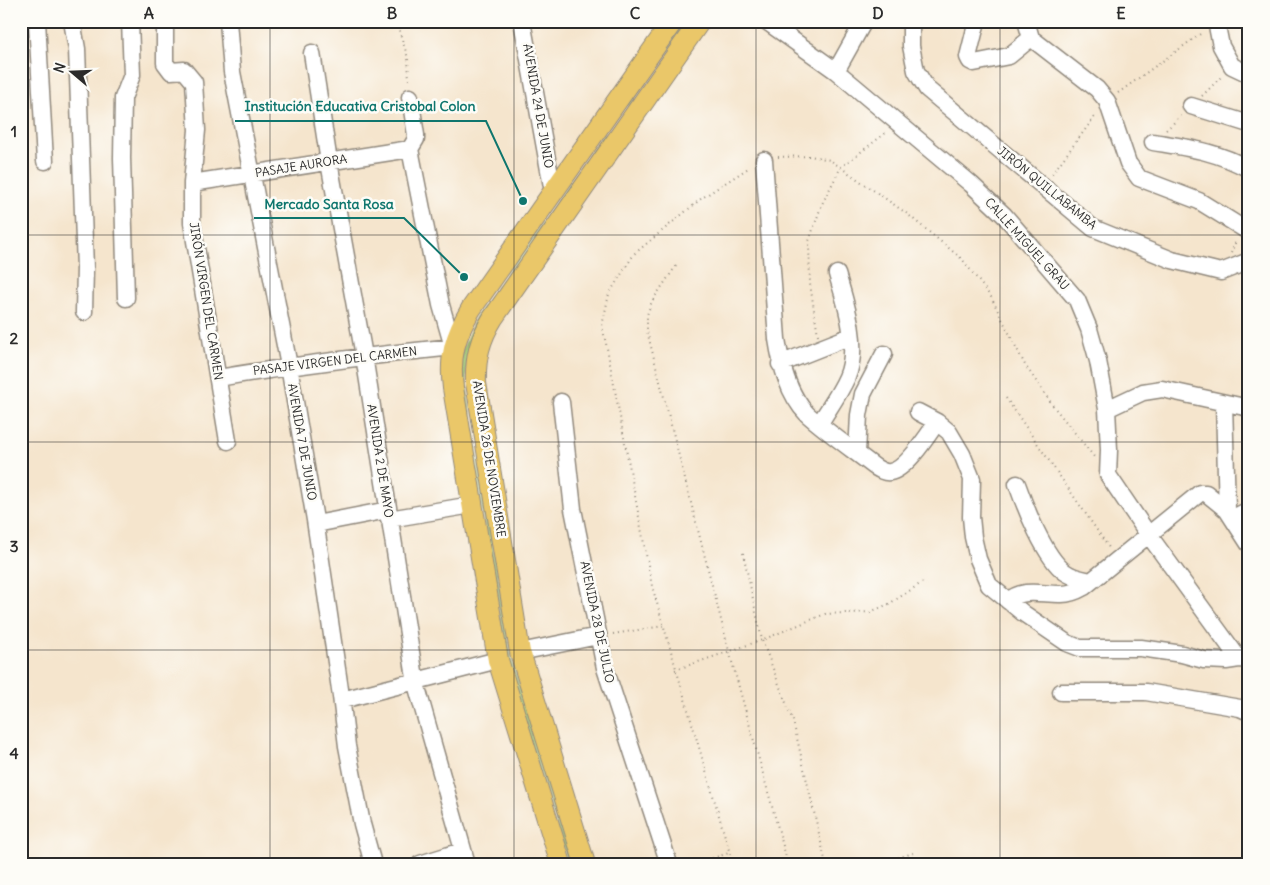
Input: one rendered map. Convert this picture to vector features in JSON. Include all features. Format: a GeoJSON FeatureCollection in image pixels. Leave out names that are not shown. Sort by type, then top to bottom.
{"type":"FeatureCollection","features":[{"type":"Feature","properties":{"kind":"main road","name":"AVENIDA 26 DE NOVIEMBRE"},"geometry":{"type":"LineString","coordinates":[[585,864],[520,652],[476,382],[478,351],[484,333],[493,318],[700,21]]}},
{"type":"Feature","properties":{"kind":"main road","name":"AVENIDA 26 DE NOVIEMBRE"},"geometry":{"type":"LineString","coordinates":[[561,864],[498,660],[451,370],[453,347],[460,328],[471,309],[666,26]]}},
{"type":"Feature","properties":{"kind":"main road"},"geometry":{"type":"LineString","coordinates":[[607,114],[626,128]]}},
{"type":"Feature","properties":{"kind":"street"},"geometry":{"type":"LineString","coordinates":[[37,21],[45,161]]}},
{"type":"Feature","properties":{"kind":"street"},"geometry":{"type":"LineString","coordinates":[[72,21],[77,49],[86,268],[84,312]]}},
{"type":"Feature","properties":{"kind":"street"},"geometry":{"type":"LineString","coordinates":[[126,298],[122,148],[123,98],[132,76],[130,21]]}},
{"type":"Feature","properties":{"kind":"street","name":"JIRÓN VIRGEN DEL CARMEN"},"geometry":{"type":"LineString","coordinates":[[166,21],[165,63],[171,71],[184,70],[194,82],[197,130],[192,183],[192,223],[228,441]]}},
{"type":"Feature","properties":{"kind":"street","name":"AVENIDA 7 DE JUNIO"},"geometry":{"type":"LineString","coordinates":[[228,21],[232,72],[289,366],[316,524],[347,746],[362,824],[373,864]]}},
{"type":"Feature","properties":{"kind":"street","name":"AVENIDA 24 DE JUNIO"},"geometry":{"type":"LineString","coordinates":[[522,21],[553,192]]}},
{"type":"Feature","properties":{"kind":"street","name":"CALLE MIGUEL GRAU"},"geometry":{"type":"LineString","coordinates":[[766,21],[836,71],[971,184],[1004,215],[1077,300],[1089,328],[1096,353],[1107,409],[1108,475]]}},
{"type":"Feature","properties":{"kind":"street"},"geometry":{"type":"LineString","coordinates":[[836,71],[864,21]]}},
{"type":"Feature","properties":{"kind":"street","name":"JIRÓN QUILLABAMBA"},"geometry":{"type":"LineString","coordinates":[[911,21],[911,46],[916,71],[928,89],[1093,228],[1172,260],[1221,272]]}},
{"type":"Feature","properties":{"kind":"street"},"geometry":{"type":"LineString","coordinates":[[977,21],[968,57],[974,63],[1009,56],[1030,38]]}},
{"type":"Feature","properties":{"kind":"street"},"geometry":{"type":"LineString","coordinates":[[1026,21],[1030,38],[1097,89],[1108,101],[1128,163],[1139,178],[1199,201],[1246,230]]}},
{"type":"Feature","properties":{"kind":"street"},"geometry":{"type":"LineString","coordinates":[[1216,22],[1221,46],[1232,66],[1249,74]]}},
{"type":"Feature","properties":{"kind":"street","name":"AVENIDA 2 DE MAYO"},"geometry":{"type":"LineString","coordinates":[[312,53],[329,162],[364,356],[415,680],[465,858]]}},
{"type":"Feature","properties":{"kind":"street"},"geometry":{"type":"LineString","coordinates":[[410,97],[416,139],[410,149],[441,305],[453,347]]}},
{"type":"Feature","properties":{"kind":"street"},"geometry":{"type":"LineString","coordinates":[[1191,106],[1249,124]]}},
{"type":"Feature","properties":{"kind":"street"},"geometry":{"type":"LineString","coordinates":[[1153,142],[1205,151],[1229,158],[1249,169]]}},
{"type":"Feature","properties":{"kind":"street","name":"PASAJE AURORA"},"geometry":{"type":"LineString","coordinates":[[192,183],[410,149]]}},
{"type":"Feature","properties":{"kind":"street"},"geometry":{"type":"LineString","coordinates":[[764,160],[776,339],[780,364],[790,388],[806,413],[884,472],[898,469],[910,458],[937,422]]}},
{"type":"Feature","properties":{"kind":"street"},"geometry":{"type":"LineString","coordinates":[[1221,272],[1249,261]]}},
{"type":"Feature","properties":{"kind":"street"},"geometry":{"type":"LineString","coordinates":[[820,423],[848,376],[851,361],[851,336],[846,304],[837,274]]}},
{"type":"Feature","properties":{"kind":"street"},"geometry":{"type":"LineString","coordinates":[[780,364],[851,336]]}},
{"type":"Feature","properties":{"kind":"street","name":"PASAJE VIRGEN DEL CARMEN"},"geometry":{"type":"LineString","coordinates":[[218,378],[364,356],[453,347]]}},
{"type":"Feature","properties":{"kind":"street"},"geometry":{"type":"LineString","coordinates":[[857,453],[859,415],[864,394],[884,354]]}},
{"type":"Feature","properties":{"kind":"street"},"geometry":{"type":"LineString","coordinates":[[1107,409],[1143,392],[1162,389],[1249,408]]}},
{"type":"Feature","properties":{"kind":"street","name":"AVENIDA 28 DE JULIO"},"geometry":{"type":"LineString","coordinates":[[561,402],[574,509],[605,668],[669,864]]}},
{"type":"Feature","properties":{"kind":"street"},"geometry":{"type":"LineString","coordinates":[[1224,403],[1230,514]]}},
{"type":"Feature","properties":{"kind":"street"},"geometry":{"type":"LineString","coordinates":[[918,412],[937,422],[949,432],[962,454],[972,479],[971,517],[978,560],[989,585],[1022,613],[1067,643],[1080,648],[1141,648],[1182,654],[1204,660],[1226,661],[1244,659]]}},
{"type":"Feature","properties":{"kind":"street"},"geometry":{"type":"LineString","coordinates":[[1108,475],[1148,534],[1244,659]]}},
{"type":"Feature","properties":{"kind":"street"},"geometry":{"type":"LineString","coordinates":[[1017,484],[1031,520],[1057,564],[1065,572],[1076,578],[1091,581]]}},
{"type":"Feature","properties":{"kind":"street"},"geometry":{"type":"LineString","coordinates":[[1008,601],[1021,593],[1062,594],[1074,592],[1091,581],[1200,493],[1206,493],[1230,514],[1249,544]]}},
{"type":"Feature","properties":{"kind":"street"},"geometry":{"type":"LineString","coordinates":[[316,524],[472,505]]}},
{"type":"Feature","properties":{"kind":"street"},"geometry":{"type":"LineString","coordinates":[[1230,514],[1249,510]]}},
{"type":"Feature","properties":{"kind":"street"},"geometry":{"type":"LineString","coordinates":[[520,652],[598,636]]}},
{"type":"Feature","properties":{"kind":"street"},"geometry":{"type":"LineString","coordinates":[[342,700],[498,660]]}},
{"type":"Feature","properties":{"kind":"street"},"geometry":{"type":"LineString","coordinates":[[1061,692],[1146,692],[1240,708],[1249,712]]}},
{"type":"Feature","properties":{"kind":"street"},"geometry":{"type":"LineString","coordinates":[[420,864],[465,858]]}},
{"type":"Feature","properties":{"kind":"path"},"geometry":{"type":"LineString","coordinates":[[396,21],[408,58],[410,97]]}},
{"type":"Feature","properties":{"kind":"path"},"geometry":{"type":"LineString","coordinates":[[1043,186],[1108,101],[1216,22]]}},
{"type":"Feature","properties":{"kind":"path"},"geometry":{"type":"LineString","coordinates":[[821,348],[810,284],[809,241],[822,204],[841,167],[899,123]]}},
{"type":"Feature","properties":{"kind":"path"},"geometry":{"type":"LineString","coordinates":[[733,864],[652,586],[608,348],[602,326],[609,294],[634,254],[702,198],[755,164],[784,156],[810,156],[830,160],[906,213],[962,259],[991,297],[1025,365],[1054,407],[1108,475]]}},
{"type":"Feature","properties":{"kind":"path"},"geometry":{"type":"LineString","coordinates":[[1221,272],[1246,230]]}},
{"type":"Feature","properties":{"kind":"path"},"geometry":{"type":"LineString","coordinates":[[676,266],[652,301],[647,315],[646,331],[788,864]]}},
{"type":"Feature","properties":{"kind":"path"},"geometry":{"type":"LineString","coordinates":[[1006,398],[1117,559]]}},
{"type":"Feature","properties":{"kind":"path"},"geometry":{"type":"LineString","coordinates":[[743,553],[762,640],[793,721],[826,864]]}},
{"type":"Feature","properties":{"kind":"path"},"geometry":{"type":"LineString","coordinates":[[675,670],[762,640],[825,614],[870,612],[889,604],[923,582]]}},
{"type":"Feature","properties":{"kind":"path"},"geometry":{"type":"LineString","coordinates":[[598,636],[663,626]]}},
{"type":"Feature","properties":{"kind":"path"},"geometry":{"type":"LineString","coordinates":[[693,864],[730,853]]}},
{"type":"Feature","properties":{"kind":"path"},"geometry":{"type":"LineString","coordinates":[[879,864],[913,853]]}},
{"type":"Feature","properties":{"kind":"green space"},"geometry":{"type":"Polygon","coordinates":[[[682,21],[691,21],[629,106],[625,103],[682,21]]]}},
{"type":"Feature","properties":{"kind":"green space"},"geometry":{"type":"Polygon","coordinates":[[[604,134],[608,137],[481,320],[469,350],[466,374],[512,661],[575,864],[569,864],[512,685],[460,384],[462,351],[476,317],[604,134]]]}},
{"type":"Feature","properties":{"kind":"place","name":"Institución Educativa Cristobal Colon"},"geometry":{"type":"Point","coordinates":[523,201]}},
{"type":"Feature","properties":{"kind":"place","name":"Mercado Santa Rosa"},"geometry":{"type":"Point","coordinates":[464,277]}}]}
